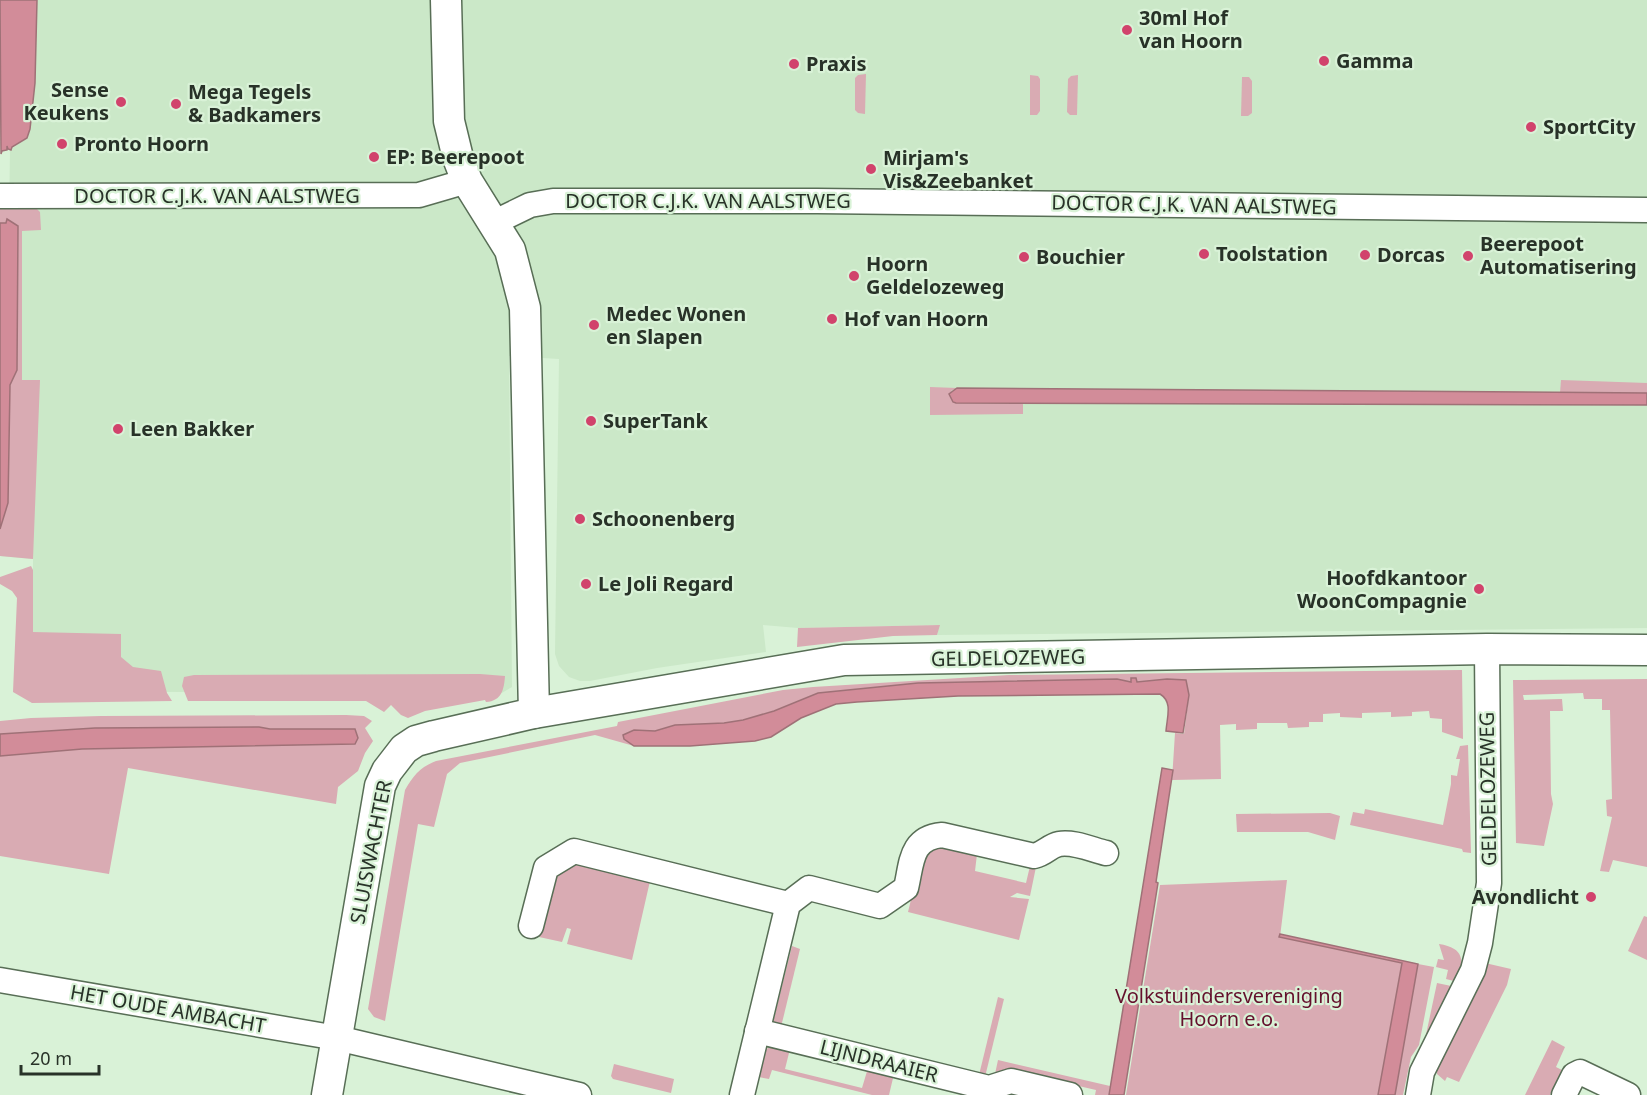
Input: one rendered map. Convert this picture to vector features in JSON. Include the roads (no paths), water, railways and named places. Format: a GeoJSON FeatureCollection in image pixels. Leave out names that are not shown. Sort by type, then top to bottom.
{"type":"FeatureCollection","features":[{"type":"Feature","properties":{"kind":"street"},"geometry":{"type":"LineString","coordinates":[[449,8],[449,121],[458,158],[467,181],[510,250],[525,308],[534,713]]}},
{"type":"Feature","properties":{"kind":"street","name":"DOCTOR C.J.K. VAN AALSTWEG"},"geometry":{"type":"LineString","coordinates":[[0,196],[419,195],[467,181]]}},
{"type":"Feature","properties":{"kind":"street","name":"DOCTOR C.J.K. VAN AALSTWEG"},"geometry":{"type":"LineString","coordinates":[[493,223],[530,205],[553,201],[817,201],[1647,210]]}},
{"type":"Feature","properties":{"kind":"street","name":"GELDELOZEWEG"},"geometry":{"type":"LineString","coordinates":[[1418,1095],[1422,1072],[1473,970],[1480,943],[1489,883],[1487,650]]}},
{"type":"Feature","properties":{"kind":"street","name":"GELDELOZEWEG"},"geometry":{"type":"LineString","coordinates":[[534,713],[844,660],[1487,650],[1647,650]]}},
{"type":"Feature","properties":{"kind":"street","name":"SLUISWACHTER"},"geometry":{"type":"LineString","coordinates":[[327,1095],[380,786],[387,771],[395,758],[416,741],[534,713]]}},
{"type":"Feature","properties":{"kind":"street"},"geometry":{"type":"LineString","coordinates":[[742,1095],[788,904],[809,888],[880,906],[906,888],[915,847],[924,839],[933,836],[942,835],[1034,856],[1044,854],[1059,844],[1106,853]]}},
{"type":"Feature","properties":{"kind":"street"},"geometry":{"type":"LineString","coordinates":[[531,926],[546,868],[574,851],[788,904]]}},
{"type":"Feature","properties":{"kind":"street","name":"HET OUDE AMBACHT"},"geometry":{"type":"LineString","coordinates":[[0,980],[337,1038]]}},
{"type":"Feature","properties":{"kind":"street","name":"LIJNDRAAIER"},"geometry":{"type":"LineString","coordinates":[[757,1031],[989,1088],[1011,1081],[1070,1095]]}},
{"type":"Feature","properties":{"kind":"street"},"geometry":{"type":"LineString","coordinates":[[337,1038],[579,1095]]}},
{"type":"Feature","properties":{"kind":"street"},"geometry":{"type":"LineString","coordinates":[[1564,1095],[1574,1075],[1580,1072],[1629,1095]]}},
{"type":"Feature","properties":{"kind":"place","name":"30ml Hof van Hoorn"},"geometry":{"type":"Point","coordinates":[1127,30]}},
{"type":"Feature","properties":{"kind":"place","name":"Gamma"},"geometry":{"type":"Point","coordinates":[1324,61]}},
{"type":"Feature","properties":{"kind":"place","name":"Praxis"},"geometry":{"type":"Point","coordinates":[794,64]}},
{"type":"Feature","properties":{"kind":"place","name":"Sense Keukens"},"geometry":{"type":"Point","coordinates":[121,102]}},
{"type":"Feature","properties":{"kind":"place","name":"Mega Tegels & Badkamers"},"geometry":{"type":"Point","coordinates":[176,104]}},
{"type":"Feature","properties":{"kind":"place","name":"SportCity"},"geometry":{"type":"Point","coordinates":[1531,127]}},
{"type":"Feature","properties":{"kind":"place","name":"Pronto Hoorn"},"geometry":{"type":"Point","coordinates":[62,144]}},
{"type":"Feature","properties":{"kind":"place","name":"EP: Beerepoot"},"geometry":{"type":"Point","coordinates":[374,157]}},
{"type":"Feature","properties":{"kind":"place","name":"Mirjam's Vis&Zeebanket"},"geometry":{"type":"Point","coordinates":[871,169]}},
{"type":"Feature","properties":{"kind":"place","name":"Toolstation"},"geometry":{"type":"Point","coordinates":[1204,254]}},
{"type":"Feature","properties":{"kind":"place","name":"Dorcas"},"geometry":{"type":"Point","coordinates":[1365,255]}},
{"type":"Feature","properties":{"kind":"place","name":"Beerepoot Automatisering"},"geometry":{"type":"Point","coordinates":[1468,256]}},
{"type":"Feature","properties":{"kind":"place","name":"Bouchier"},"geometry":{"type":"Point","coordinates":[1024,257]}},
{"type":"Feature","properties":{"kind":"place","name":"Hoorn Geldelozeweg"},"geometry":{"type":"Point","coordinates":[854,276]}},
{"type":"Feature","properties":{"kind":"place","name":"Hof van Hoorn"},"geometry":{"type":"Point","coordinates":[832,319]}},
{"type":"Feature","properties":{"kind":"place","name":"Medec Wonen en Slapen"},"geometry":{"type":"Point","coordinates":[594,325]}},
{"type":"Feature","properties":{"kind":"place","name":"SuperTank"},"geometry":{"type":"Point","coordinates":[591,421]}},
{"type":"Feature","properties":{"kind":"place","name":"Leen Bakker"},"geometry":{"type":"Point","coordinates":[118,429]}},
{"type":"Feature","properties":{"kind":"place","name":"Schoonenberg"},"geometry":{"type":"Point","coordinates":[580,519]}},
{"type":"Feature","properties":{"kind":"place","name":"Le Joli Regard"},"geometry":{"type":"Point","coordinates":[586,584]}},
{"type":"Feature","properties":{"kind":"place","name":"Hoofdkantoor WoonCompagnie"},"geometry":{"type":"Point","coordinates":[1479,589]}},
{"type":"Feature","properties":{"kind":"place","name":"Avondlicht"},"geometry":{"type":"Point","coordinates":[1591,897]}},
{"type":"Feature","properties":{"kind":"park label","name":"Volkstuindersvereniging Hoorn e.o."},"geometry":{"type":"Point","coordinates":[1229,1008]}}]}
